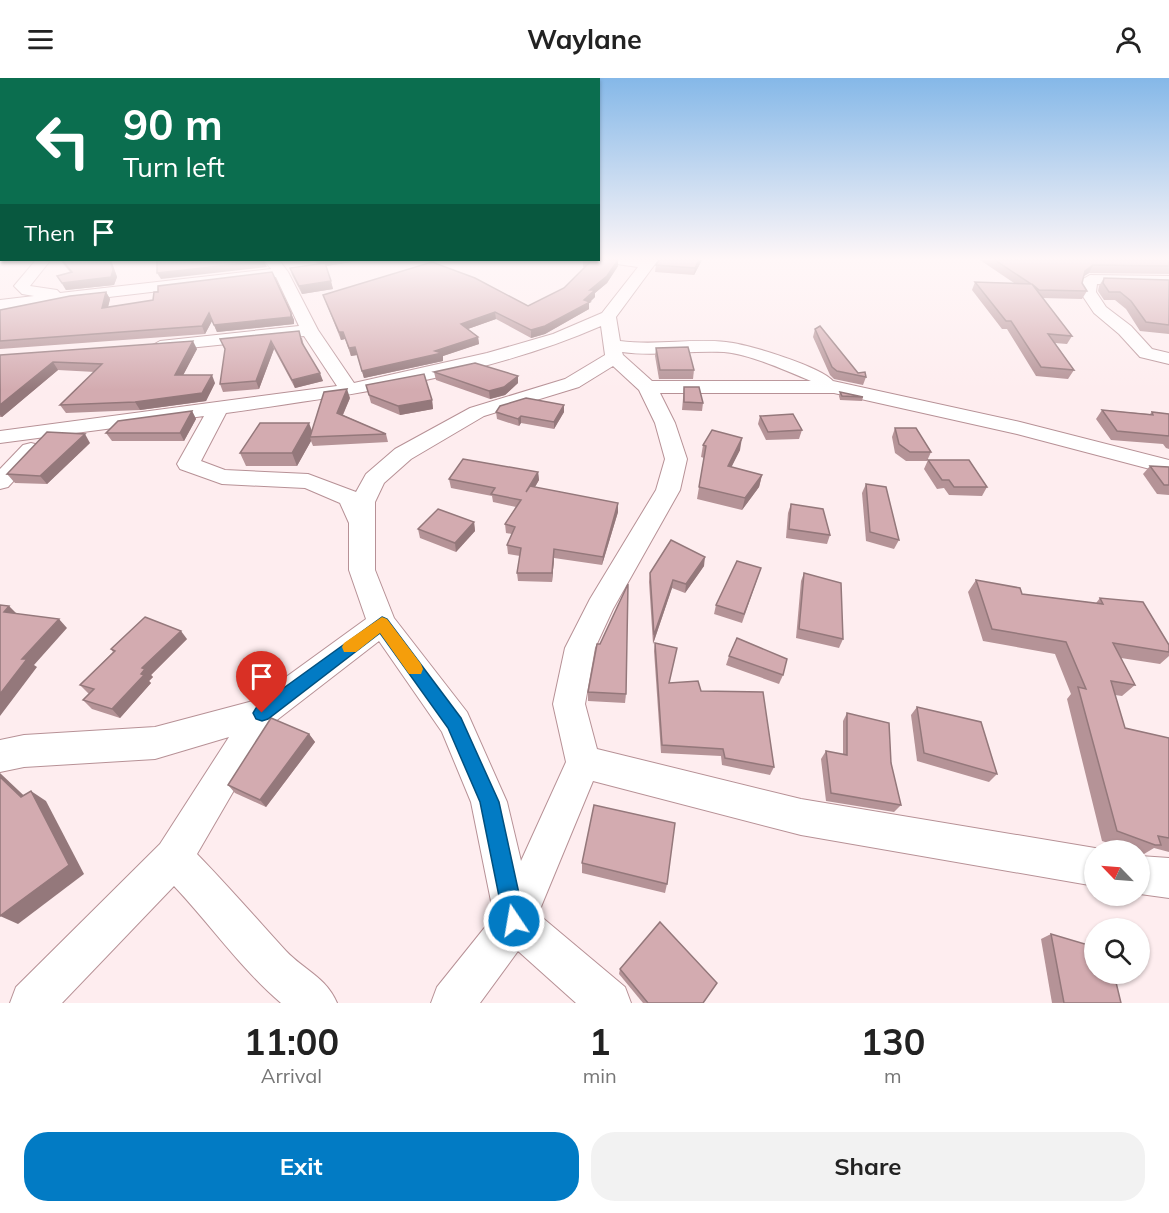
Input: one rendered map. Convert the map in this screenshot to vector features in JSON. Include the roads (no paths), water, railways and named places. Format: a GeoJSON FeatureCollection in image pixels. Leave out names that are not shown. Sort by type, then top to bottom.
{"type":"FeatureCollection","features":[{"type":"Feature","properties":{"kind":"street"},"geometry":{"type":"LineString","coordinates":[[295,303],[309,330],[349,390]]}},
{"type":"Feature","properties":{"kind":"street"},"geometry":{"type":"LineString","coordinates":[[609,1003],[514,921],[489,802],[455,723],[382,624],[362,570],[361,523],[363,502],[374,479],[403,454],[477,412],[572,383],[612,340],[630,303]]}},
{"type":"Feature","properties":{"kind":"street"},"geometry":{"type":"LineString","coordinates":[[1095,303],[1146,353],[1169,359]]}},
{"type":"Feature","properties":{"kind":"street"},"geometry":{"type":"LineString","coordinates":[[146,348],[309,330]]}},
{"type":"Feature","properties":{"kind":"street"},"geometry":{"type":"LineString","coordinates":[[0,437],[349,390],[491,358],[559,338],[612,340],[646,350],[726,347],[782,363],[820,378],[825,385],[1020,428],[1169,467]]}},
{"type":"Feature","properties":{"kind":"street"},"geometry":{"type":"LineString","coordinates":[[453,1003],[514,921],[583,762],[569,704],[580,648],[600,606],[668,490],[676,459],[665,423],[647,387],[612,340]]}},
{"type":"Feature","properties":{"kind":"street"},"geometry":{"type":"LineString","coordinates":[[647,387],[834,387]]}},
{"type":"Feature","properties":{"kind":"street"},"geometry":{"type":"LineString","coordinates":[[218,409],[188,464],[222,477],[308,481],[350,498],[361,523]]}},
{"type":"Feature","properties":{"kind":"street"},"geometry":{"type":"LineString","coordinates":[[0,482],[47,432]]}},
{"type":"Feature","properties":{"kind":"street"},"geometry":{"type":"LineString","coordinates":[[0,756],[24,751],[155,743],[262,713],[382,624]]}},
{"type":"Feature","properties":{"kind":"street"},"geometry":{"type":"LineString","coordinates":[[32,1003],[174,858],[262,713]]}},
{"type":"Feature","properties":{"kind":"street"},"geometry":{"type":"LineString","coordinates":[[583,762],[801,817],[1084,865]]}},
{"type":"Feature","properties":{"kind":"street"},"geometry":{"type":"LineString","coordinates":[[174,858],[225,911],[273,968],[315,1003]]}},
{"type":"Feature","properties":{"kind":"street"},"geometry":{"type":"LineString","coordinates":[[1150,876],[1169,878]]}}]}
